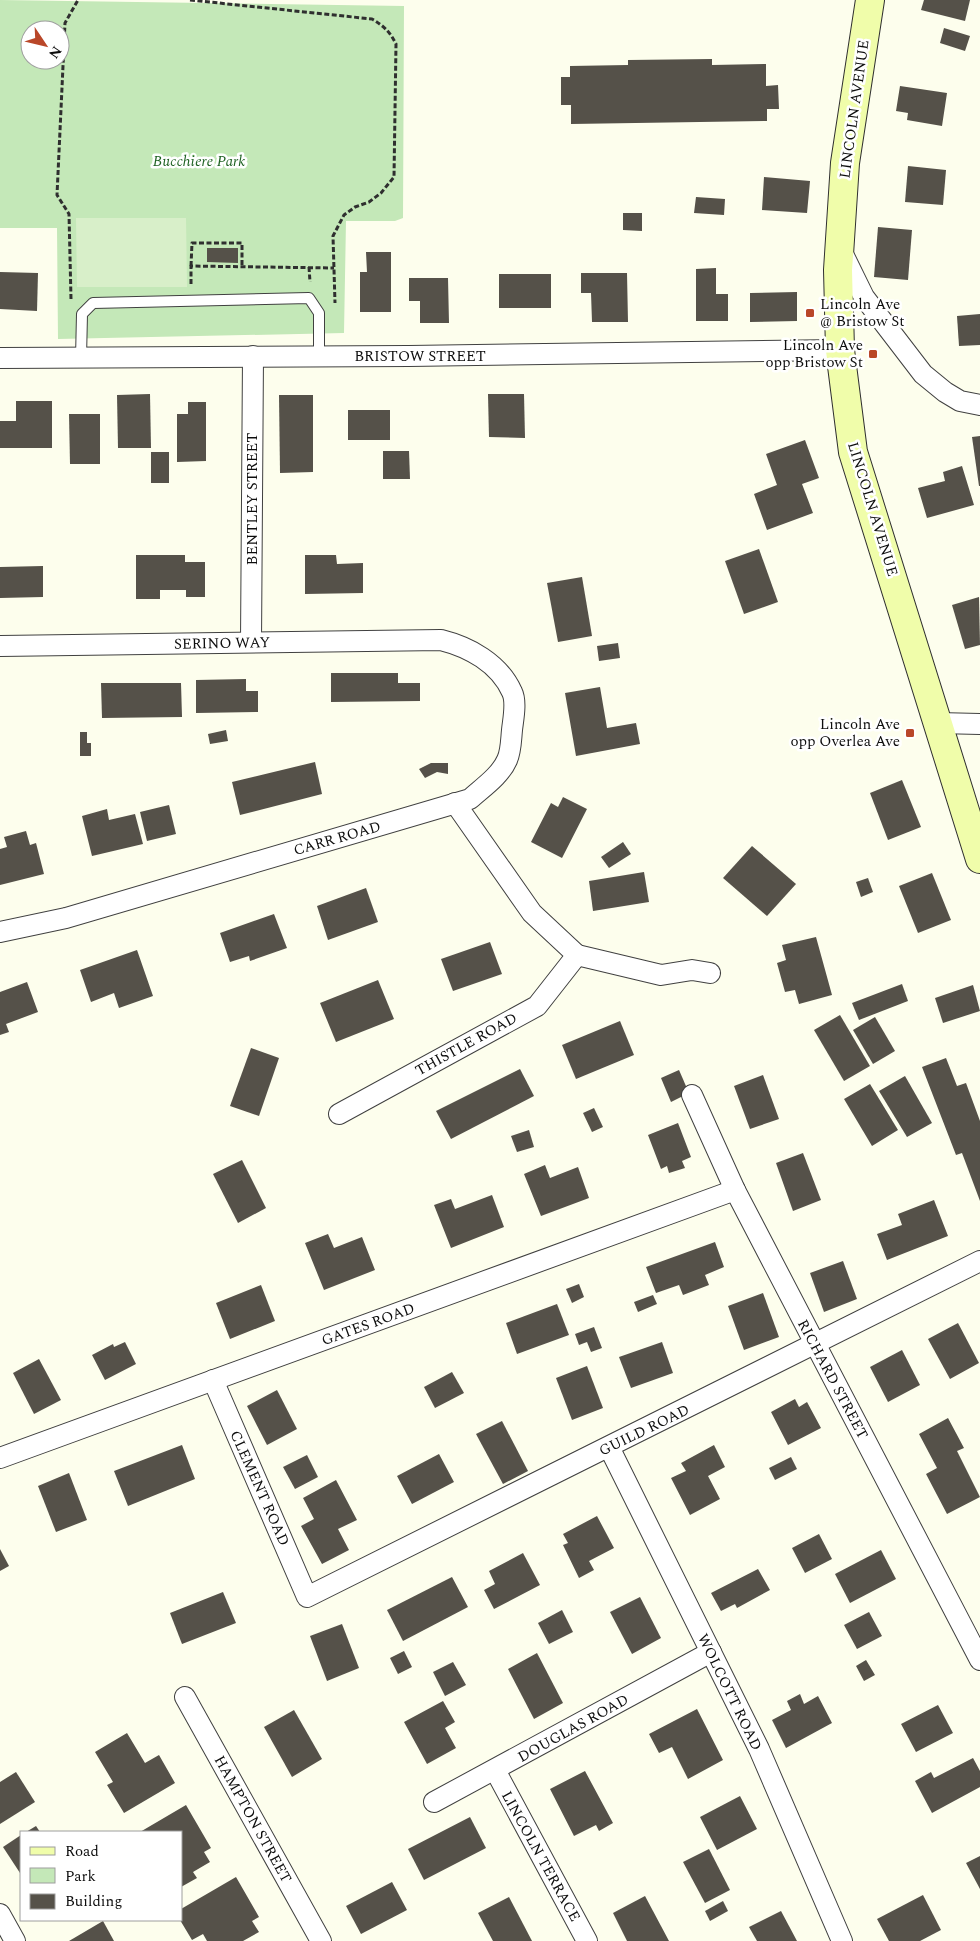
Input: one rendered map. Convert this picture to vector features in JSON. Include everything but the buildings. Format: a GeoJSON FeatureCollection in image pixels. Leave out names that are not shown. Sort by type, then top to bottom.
{"type":"FeatureCollection","features":[{"type":"Feature","properties":{"kind":"main road","name":"LINCOLN AVENUE"},"geometry":{"type":"LineString","coordinates":[[870,0],[845,163],[838,270],[840,350],[853,452],[980,859]]}},
{"type":"Feature","properties":{"kind":"street"},"geometry":{"type":"LineString","coordinates":[[840,248],[864,297],[923,374],[945,392],[960,401],[980,404]]}},
{"type":"Feature","properties":{"kind":"street","name":"BRISTOW STREET"},"geometry":{"type":"LineString","coordinates":[[0,358],[840,350]]}},
{"type":"Feature","properties":{"kind":"street","name":"BENTLEY STREET"},"geometry":{"type":"LineString","coordinates":[[251,642],[253,356]]}},
{"type":"Feature","properties":{"kind":"street","name":"SERINO WAY"},"geometry":{"type":"LineString","coordinates":[[0,646],[418,639],[445,641]]}},
{"type":"Feature","properties":{"kind":"street","name":"CARR ROAD"},"geometry":{"type":"LineString","coordinates":[[0,932],[66,918],[470,799],[501,770],[508,759],[513,716],[513,694],[504,678],[479,654],[445,641]]}},
{"type":"Feature","properties":{"kind":"street"},"geometry":{"type":"LineString","coordinates":[[938,723],[980,724]]}},
{"type":"Feature","properties":{"kind":"street"},"geometry":{"type":"LineString","coordinates":[[455,803],[532,913],[577,955],[661,975],[692,970],[710,973]]}},
{"type":"Feature","properties":{"kind":"street","name":"THISTLE ROAD"},"geometry":{"type":"LineString","coordinates":[[339,1114],[537,1006],[577,955]]}},
{"type":"Feature","properties":{"kind":"street","name":"RICHARD STREET"},"geometry":{"type":"LineString","coordinates":[[692,1095],[735,1190],[980,1660]]}},
{"type":"Feature","properties":{"kind":"street","name":"GATES ROAD"},"geometry":{"type":"LineString","coordinates":[[0,1458],[735,1190]]}},
{"type":"Feature","properties":{"kind":"street","name":"GUILD ROAD"},"geometry":{"type":"LineString","coordinates":[[307,1597],[980,1261]]}},
{"type":"Feature","properties":{"kind":"street","name":"CLEMENT ROAD"},"geometry":{"type":"LineString","coordinates":[[213,1380],[307,1597]]}},
{"type":"Feature","properties":{"kind":"street","name":"WOLCOTT ROAD"},"geometry":{"type":"LineString","coordinates":[[609,1447],[759,1749],[842,1941]]}},
{"type":"Feature","properties":{"kind":"street","name":"DOUGLAS ROAD"},"geometry":{"type":"LineString","coordinates":[[434,1802],[711,1652]]}},
{"type":"Feature","properties":{"kind":"street","name":"HAMPTON STREET"},"geometry":{"type":"LineString","coordinates":[[185,1697],[321,1941]]}},
{"type":"Feature","properties":{"kind":"street","name":"LINCOLN TERRACE"},"geometry":{"type":"LineString","coordinates":[[495,1770],[587,1941]]}},
{"type":"Feature","properties":{"kind":"street"},"geometry":{"type":"LineString","coordinates":[[0,1914],[15,1941]]}},
{"type":"Feature","properties":{"kind":"lane"},"geometry":{"type":"LineString","coordinates":[[81,358],[82,314],[93,303],[309,298],[319,313],[319,356]]}},
{"type":"Feature","properties":{"kind":"path"},"geometry":{"type":"LineString","coordinates":[[71,302],[69,214],[57,195],[65,23],[78,0]]}},
{"type":"Feature","properties":{"kind":"path"},"geometry":{"type":"LineString","coordinates":[[190,0],[372,19],[391,33],[396,44],[394,177],[381,194],[369,202],[354,206],[344,215],[333,236],[335,310]]}},
{"type":"Feature","properties":{"kind":"path"},"geometry":{"type":"LineString","coordinates":[[190,289],[192,243],[242,243],[242,267]]}},
{"type":"Feature","properties":{"kind":"path"},"geometry":{"type":"LineString","coordinates":[[192,266],[334,268]]}},
{"type":"Feature","properties":{"kind":"path"},"geometry":{"type":"LineString","coordinates":[[70,292],[80,292]]}},
{"type":"Feature","properties":{"kind":"green space","name":"Bucchiere Park"},"geometry":{"type":"Polygon","coordinates":[[[0,0],[404,6],[403,218],[395,221],[346,221],[344,333],[58,339],[57,228],[0,228],[0,0]]]}},
{"type":"Feature","properties":{"kind":"green space"},"geometry":{"type":"Polygon","coordinates":[[[76,218],[186,218],[187,287],[77,287],[76,218]]]}},
{"type":"Feature","properties":{"kind":"place","name":"Lincoln Ave @ Bristow St"},"geometry":{"type":"Point","coordinates":[810,313]}},
{"type":"Feature","properties":{"kind":"place","name":"Lincoln Ave opp Bristow St"},"geometry":{"type":"Point","coordinates":[873,354]}},
{"type":"Feature","properties":{"kind":"place","name":"Lincoln Ave opp Overlea Ave"},"geometry":{"type":"Point","coordinates":[910,733]}}]}
